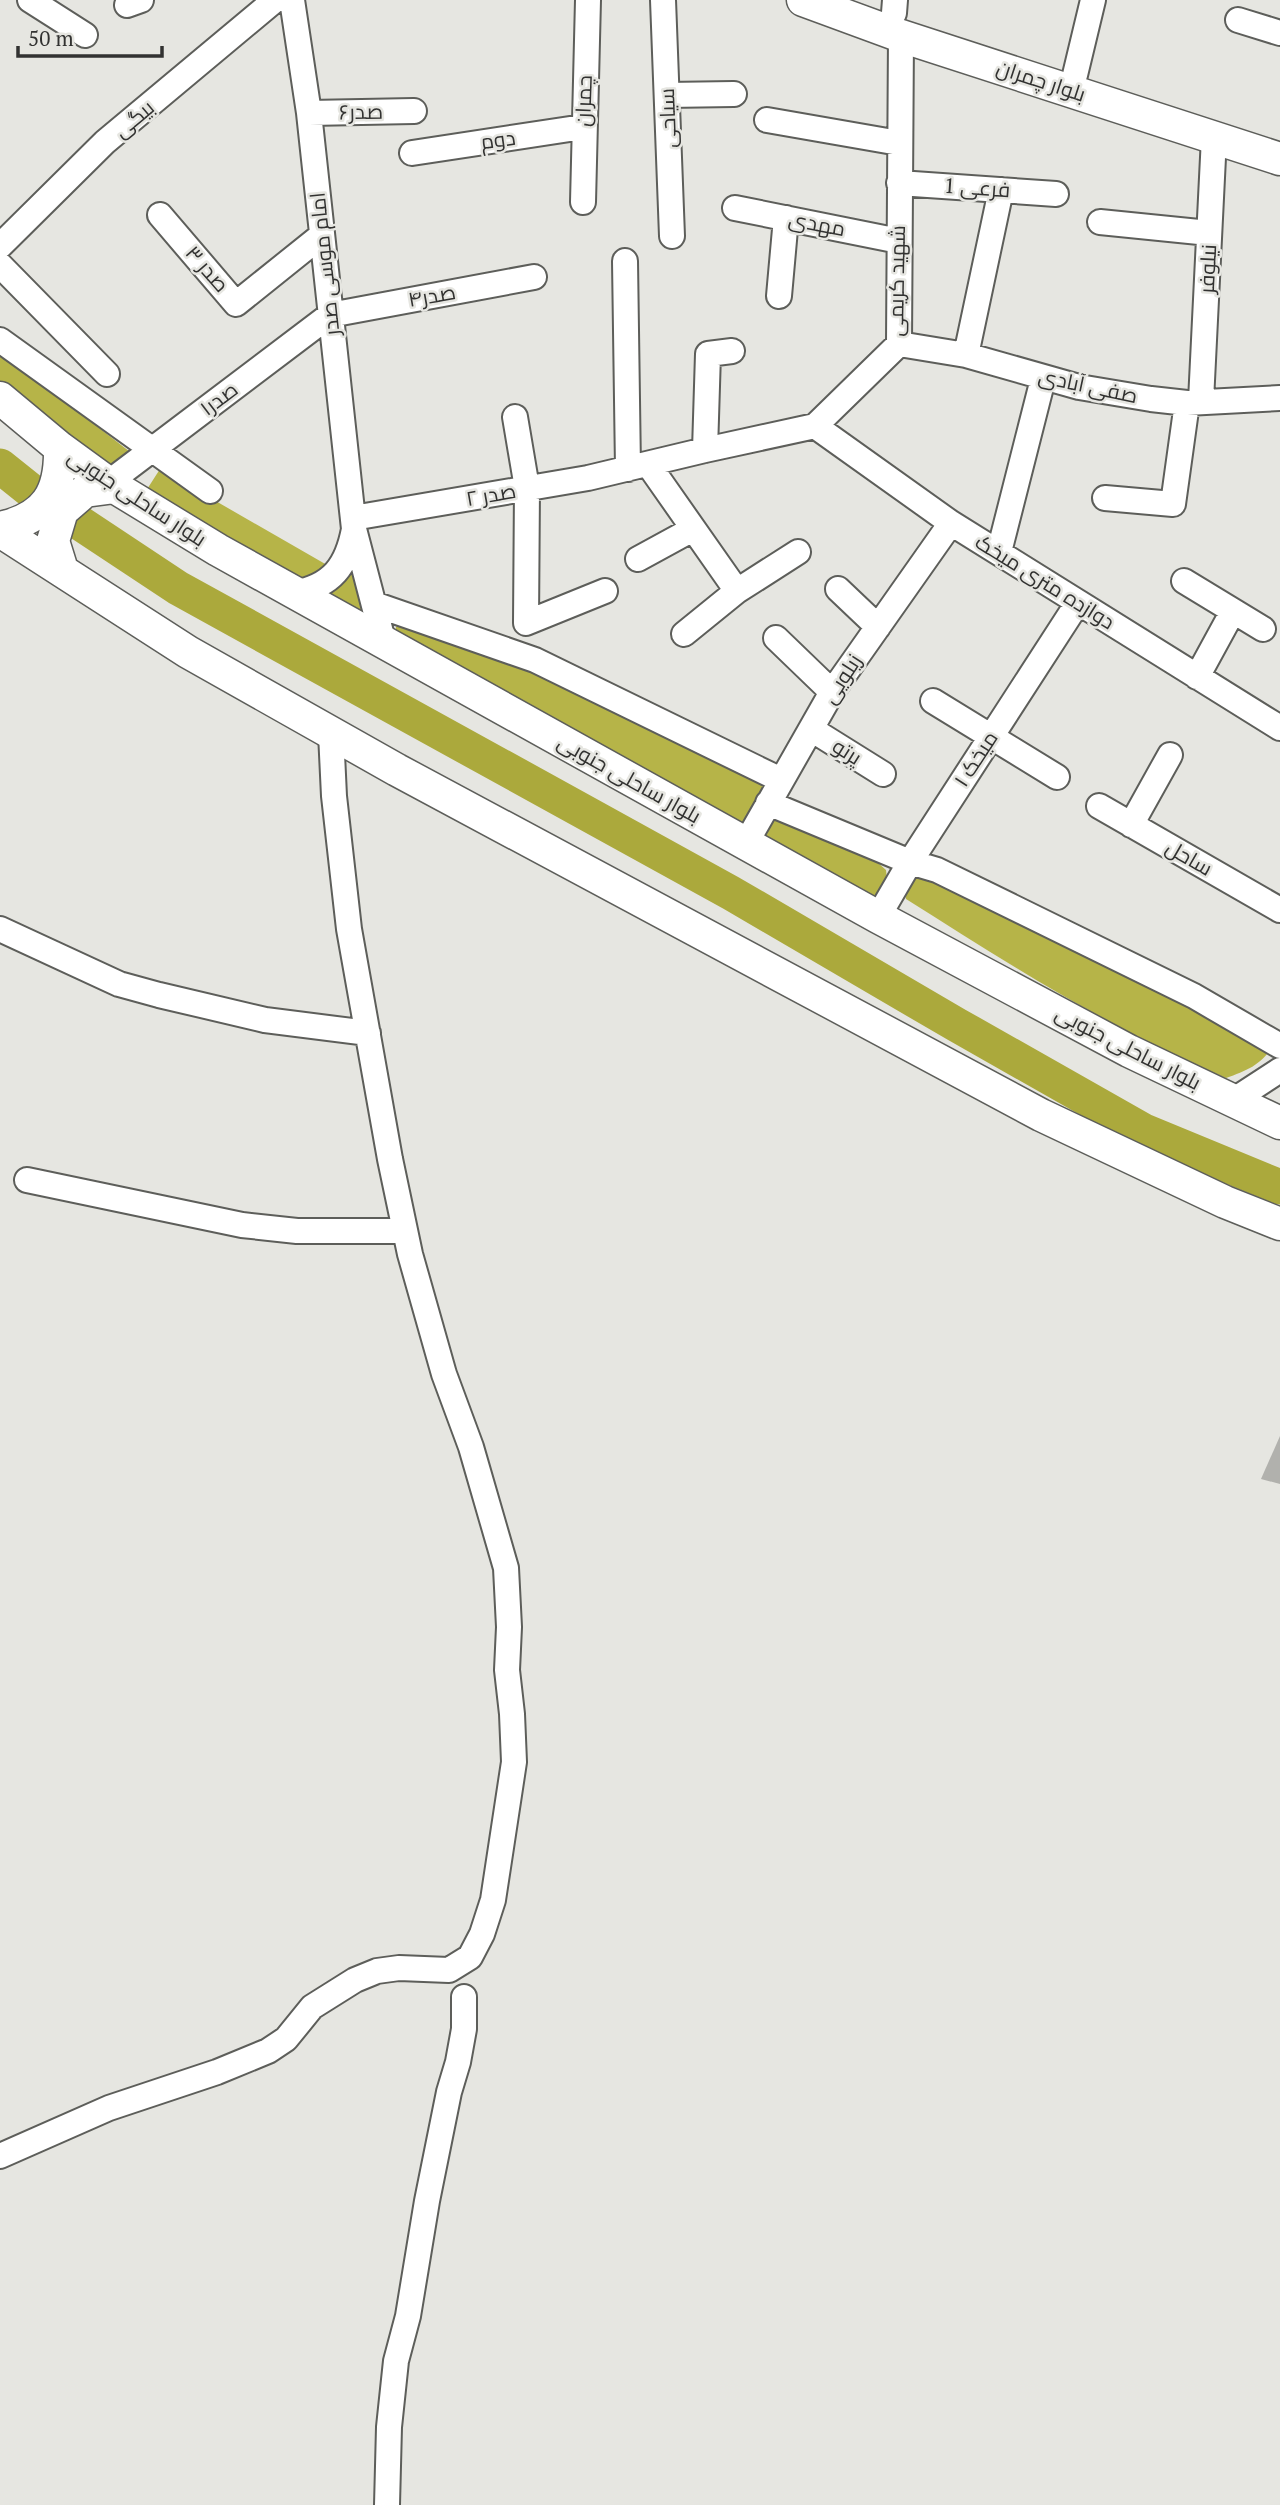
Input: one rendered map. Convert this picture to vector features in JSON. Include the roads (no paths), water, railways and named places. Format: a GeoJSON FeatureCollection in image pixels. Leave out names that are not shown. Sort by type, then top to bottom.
{"type":"FeatureCollection","features":[{"type":"Feature","properties":{"kind":"main road","name":"بلوار چمران"},"geometry":{"type":"LineString","coordinates":[[803,0],[897,16],[1280,144]]}},
{"type":"Feature","properties":{"kind":"main road","name":"بلوار چمران"},"geometry":{"type":"LineString","coordinates":[[859,0],[1214,137],[1280,159]]}},
{"type":"Feature","properties":{"kind":"main road","name":"بلوار ساحلی جنوبی"},"geometry":{"type":"LineString","coordinates":[[0,398],[60,448],[112,485],[177,526],[384,644],[878,917],[1129,1051],[1280,1123]]}},
{"type":"Feature","properties":{"kind":"main road"},"geometry":{"type":"LineString","coordinates":[[0,529],[19,524],[39,511],[53,493],[61,471],[60,448]]}},
{"type":"Feature","properties":{"kind":"main road"},"geometry":{"type":"LineString","coordinates":[[62,570],[53,541],[62,511],[85,491],[112,485]]}},
{"type":"Feature","properties":{"kind":"main road"},"geometry":{"type":"LineString","coordinates":[[0,529],[188,652],[331,733],[1041,1115],[1224,1202],[1280,1224]]}},
{"type":"Feature","properties":{"kind":"street"},"geometry":{"type":"LineString","coordinates":[[30,0],[85,35]]}},
{"type":"Feature","properties":{"kind":"street","name":"بیگی"},"geometry":{"type":"LineString","coordinates":[[0,246],[105,142],[275,0]]}},
{"type":"Feature","properties":{"kind":"street","name":"امام موسی صدر"},"geometry":{"type":"LineString","coordinates":[[292,0],[309,113],[354,524],[384,644]]}},
{"type":"Feature","properties":{"kind":"street"},"geometry":{"type":"LineString","coordinates":[[578,0],[587,0]]}},
{"type":"Feature","properties":{"kind":"street","name":"چمران"},"geometry":{"type":"LineString","coordinates":[[583,202],[587,0]]}},
{"type":"Feature","properties":{"kind":"street","name":"سیاحی"},"geometry":{"type":"LineString","coordinates":[[663,0],[672,236]]}},
{"type":"Feature","properties":{"kind":"street"},"geometry":{"type":"LineString","coordinates":[[1075,75],[1093,0]]}},
{"type":"Feature","properties":{"kind":"street","name":"شهید کریمی"},"geometry":{"type":"LineString","coordinates":[[816,426],[899,344],[897,16]]}},
{"type":"Feature","properties":{"kind":"street"},"geometry":{"type":"LineString","coordinates":[[1238,20],[1280,33]]}},
{"type":"Feature","properties":{"kind":"street"},"geometry":{"type":"LineString","coordinates":[[667,95],[734,94]]}},
{"type":"Feature","properties":{"kind":"street","name":"صدر۶"},"geometry":{"type":"LineString","coordinates":[[309,113],[414,111]]}},
{"type":"Feature","properties":{"kind":"street"},"geometry":{"type":"LineString","coordinates":[[767,120],[899,143]]}},
{"type":"Feature","properties":{"kind":"street","name":"دوم"},"geometry":{"type":"LineString","coordinates":[[412,153],[583,127]]}},
{"type":"Feature","properties":{"kind":"street","name":"نیلوفر"},"geometry":{"type":"LineString","coordinates":[[1105,498],[1173,504],[1194,402],[1209,233],[1214,137]]}},
{"type":"Feature","properties":{"kind":"street","name":"فرعی 1"},"geometry":{"type":"LineString","coordinates":[[899,183],[1056,194]]}},
{"type":"Feature","properties":{"kind":"street"},"geometry":{"type":"LineString","coordinates":[[966,355],[1001,190]]}},
{"type":"Feature","properties":{"kind":"street","name":"مهدی"},"geometry":{"type":"LineString","coordinates":[[735,208],[899,241]]}},
{"type":"Feature","properties":{"kind":"street","name":"صدر ۳"},"geometry":{"type":"LineString","coordinates":[[160,215],[236,304],[322,235]]}},
{"type":"Feature","properties":{"kind":"street"},"geometry":{"type":"LineString","coordinates":[[779,296],[786,218]]}},
{"type":"Feature","properties":{"kind":"street"},"geometry":{"type":"LineString","coordinates":[[1100,222],[1209,233]]}},
{"type":"Feature","properties":{"kind":"street"},"geometry":{"type":"LineString","coordinates":[[625,261],[638,467],[693,529],[737,591]]}},
{"type":"Feature","properties":{"kind":"street"},"geometry":{"type":"LineString","coordinates":[[0,265],[107,374]]}},
{"type":"Feature","properties":{"kind":"street","name":"صدر۴"},"geometry":{"type":"LineString","coordinates":[[330,315],[534,277]]}},
{"type":"Feature","properties":{"kind":"street","name":"صدر۱"},"geometry":{"type":"LineString","coordinates":[[112,485],[151,450],[330,315]]}},
{"type":"Feature","properties":{"kind":"street"},"geometry":{"type":"LineString","coordinates":[[0,340],[210,491]]}},
{"type":"Feature","properties":{"kind":"street","name":"صفی آبادی"},"geometry":{"type":"LineString","coordinates":[[899,344],[966,355],[1043,379],[1115,394],[1194,402],[1280,398]]}},
{"type":"Feature","properties":{"kind":"street"},"geometry":{"type":"LineString","coordinates":[[705,450],[708,354],[732,351]]}},
{"type":"Feature","properties":{"kind":"street"},"geometry":{"type":"LineString","coordinates":[[999,552],[1043,379]]}},
{"type":"Feature","properties":{"kind":"street"},"geometry":{"type":"LineString","coordinates":[[515,417],[527,488],[526,623],[605,591]]}},
{"type":"Feature","properties":{"kind":"street"},"geometry":{"type":"LineString","coordinates":[[638,467],[816,426]]}},
{"type":"Feature","properties":{"kind":"street","name":"دوازده متری میخک"},"geometry":{"type":"LineString","coordinates":[[816,426],[951,523],[1077,604],[1280,728]]}},
{"type":"Feature","properties":{"kind":"street","name":"صدر ۲"},"geometry":{"type":"LineString","coordinates":[[354,524],[638,467]]}},
{"type":"Feature","properties":{"kind":"street","name":"زیلویی"},"geometry":{"type":"LineString","coordinates":[[746,843],[832,692],[951,523]]}},
{"type":"Feature","properties":{"kind":"street"},"geometry":{"type":"LineString","coordinates":[[294,593],[310,590],[326,582],[340,569],[350,551],[354,524]]}},
{"type":"Feature","properties":{"kind":"street"},"geometry":{"type":"LineString","coordinates":[[638,559],[693,529]]}},
{"type":"Feature","properties":{"kind":"street"},"geometry":{"type":"LineString","coordinates":[[684,634],[737,591],[798,552]]}},
{"type":"Feature","properties":{"kind":"street"},"geometry":{"type":"LineString","coordinates":[[1184,581],[1263,629]]}},
{"type":"Feature","properties":{"kind":"street"},"geometry":{"type":"LineString","coordinates":[[838,589],[878,626]]}},
{"type":"Feature","properties":{"kind":"street"},"geometry":{"type":"LineString","coordinates":[[374,604],[536,660],[781,780]]}},
{"type":"Feature","properties":{"kind":"street","name":"میخک ۱"},"geometry":{"type":"LineString","coordinates":[[878,917],[910,862],[1077,604]]}},
{"type":"Feature","properties":{"kind":"street"},"geometry":{"type":"LineString","coordinates":[[1197,677],[1234,611]]}},
{"type":"Feature","properties":{"kind":"street"},"geometry":{"type":"LineString","coordinates":[[776,638],[832,692]]}},
{"type":"Feature","properties":{"kind":"street"},"geometry":{"type":"LineString","coordinates":[[933,701],[1057,777]]}},
{"type":"Feature","properties":{"kind":"street","name":"پرتو"},"geometry":{"type":"LineString","coordinates":[[811,729],[883,774]]}},
{"type":"Feature","properties":{"kind":"street"},"geometry":{"type":"LineString","coordinates":[[0,2157],[109,2108],[217,2073],[268,2051],[286,2039],[312,2007],[355,1980],[377,1971],[399,1968],[449,1970],[470,1957],[482,1934],[493,1900],[514,1762],[507,1670],[509,1627],[506,1568],[471,1447],[444,1374],[405,1231],[349,929],[334,796],[331,733]]}},
{"type":"Feature","properties":{"kind":"street"},"geometry":{"type":"LineString","coordinates":[[1131,825],[1170,755]]}},
{"type":"Feature","properties":{"kind":"street"},"geometry":{"type":"LineString","coordinates":[[768,803],[910,862],[937,870],[1171,984],[1280,1046]]}},
{"type":"Feature","properties":{"kind":"street","name":"ساحل"},"geometry":{"type":"LineString","coordinates":[[1099,806],[1280,909]]}},
{"type":"Feature","properties":{"kind":"street"},"geometry":{"type":"LineString","coordinates":[[0,929],[119,984],[265,1020],[368,1033]]}},
{"type":"Feature","properties":{"kind":"street"},"geometry":{"type":"LineString","coordinates":[[1234,1100],[1280,1070]]}},
{"type":"Feature","properties":{"kind":"street"},"geometry":{"type":"LineString","coordinates":[[27,1180],[242,1225],[297,1231],[405,1231]]}},
{"type":"Feature","properties":{"kind":"street"},"geometry":{"type":"LineString","coordinates":[[387,2505],[389,2427],[396,2361],[408,2316],[427,2201],[464,2029],[464,1960]]}},
{"type":"Feature","properties":{"kind":"street"},"geometry":{"type":"LineString","coordinates":[[427,1969],[447,1980],[464,1997]]}},
{"type":"Feature","properties":{"kind":"waterway"},"geometry":{"type":"LineString","coordinates":[[0,466],[30,490],[178,588],[731,893],[1144,1131],[1280,1187]]}}]}
